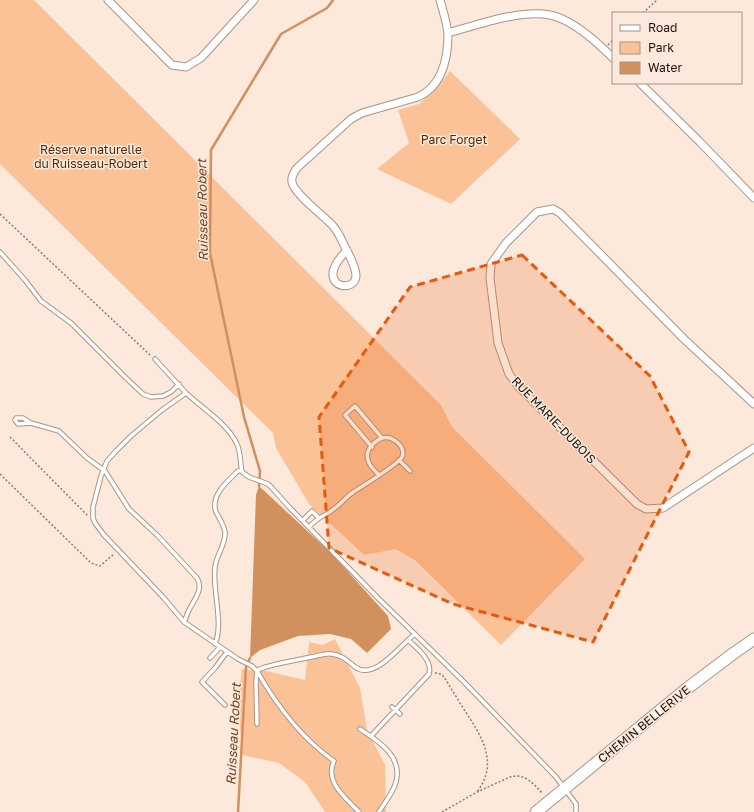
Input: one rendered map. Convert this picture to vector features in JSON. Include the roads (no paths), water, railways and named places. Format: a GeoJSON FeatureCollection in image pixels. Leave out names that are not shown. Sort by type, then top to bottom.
{"type":"FeatureCollection","features":[{"type":"Feature","properties":{"kind":"street"},"geometry":{"type":"LineString","coordinates":[[108,0],[172,64],[186,68],[201,58],[254,0]]}},
{"type":"Feature","properties":{"kind":"street"},"geometry":{"type":"LineString","coordinates":[[347,250],[337,262],[333,277],[336,283],[342,286],[349,286],[354,282],[356,277],[355,270],[347,250],[334,227],[295,190],[292,181],[293,175],[297,168],[351,119],[362,113],[426,94],[436,83],[446,60],[448,33],[440,0]]}},
{"type":"Feature","properties":{"kind":"street"},"geometry":{"type":"LineString","coordinates":[[448,33],[519,14],[536,13],[551,15],[568,22],[612,57]]}},
{"type":"Feature","properties":{"kind":"street"},"geometry":{"type":"LineString","coordinates":[[641,84],[754,198]]}},
{"type":"Feature","properties":{"kind":"street","name":"RUE MARIE-DUBOIS"},"geometry":{"type":"LineString","coordinates":[[754,404],[684,339],[560,213],[553,209],[537,212],[506,243],[492,264],[490,278],[498,342],[509,374],[519,387],[637,504],[646,509],[663,508],[754,448]]}},
{"type":"Feature","properties":{"kind":"street","name":"CHEMIN BELLERIVE"},"geometry":{"type":"LineString","coordinates":[[543,808],[565,788],[696,682],[754,639]]}},
{"type":"Feature","properties":{"kind":"lane"},"geometry":{"type":"LineString","coordinates":[[0,252],[25,280],[41,302],[64,317],[81,332],[140,391],[151,397],[160,396],[168,394],[179,384]]}},
{"type":"Feature","properties":{"kind":"lane"},"geometry":{"type":"LineString","coordinates":[[155,359],[186,393],[221,423],[232,437],[239,452],[241,470],[244,475],[264,482],[272,488],[464,682],[556,777],[576,804],[576,812]]}},
{"type":"Feature","properties":{"kind":"lane"},"geometry":{"type":"LineString","coordinates":[[186,393],[162,410],[110,456],[94,500],[93,518],[98,528],[164,597],[184,622],[227,652],[258,671],[291,722],[310,742],[334,760],[331,772],[333,782],[359,812]]}},
{"type":"Feature","properties":{"kind":"lane"},"geometry":{"type":"LineString","coordinates":[[168,394],[174,401]]}},
{"type":"Feature","properties":{"kind":"lane"},"geometry":{"type":"LineString","coordinates":[[309,527],[319,518],[331,512],[352,494],[399,460],[403,453],[401,447],[392,439],[382,438],[355,406],[345,415],[372,447]]}},
{"type":"Feature","properties":{"kind":"lane"},"geometry":{"type":"LineString","coordinates":[[31,423],[59,431],[86,458],[104,469],[129,509],[157,535],[199,582],[199,592],[184,622]]}},
{"type":"Feature","properties":{"kind":"lane"},"geometry":{"type":"LineString","coordinates":[[379,475],[368,461],[367,455],[372,447],[382,438]]}},
{"type":"Feature","properties":{"kind":"lane"},"geometry":{"type":"LineString","coordinates":[[399,460],[410,471]]}},
{"type":"Feature","properties":{"kind":"lane"},"geometry":{"type":"LineString","coordinates":[[215,644],[218,631],[215,568],[225,534],[216,510],[215,502],[223,486],[238,471],[241,470]]}},
{"type":"Feature","properties":{"kind":"lane"},"geometry":{"type":"LineString","coordinates":[[302,520],[312,511],[319,518]]}},
{"type":"Feature","properties":{"kind":"lane"},"geometry":{"type":"LineString","coordinates":[[258,671],[326,653],[342,656],[359,669],[372,670],[391,656],[415,634]]}},
{"type":"Feature","properties":{"kind":"lane"},"geometry":{"type":"LineString","coordinates":[[371,736],[429,672],[429,665],[427,661],[408,640]]}},
{"type":"Feature","properties":{"kind":"lane"},"geometry":{"type":"LineString","coordinates":[[210,658],[220,647]]}},
{"type":"Feature","properties":{"kind":"lane"},"geometry":{"type":"LineString","coordinates":[[225,705],[202,682],[227,652]]}},
{"type":"Feature","properties":{"kind":"lane"},"geometry":{"type":"LineString","coordinates":[[257,724],[256,683],[258,671]]}},
{"type":"Feature","properties":{"kind":"lane"},"geometry":{"type":"LineString","coordinates":[[392,707],[400,714]]}},
{"type":"Feature","properties":{"kind":"lane"},"geometry":{"type":"LineString","coordinates":[[360,729],[383,745],[393,758],[397,772],[394,786],[379,812]]}},
{"type":"Feature","properties":{"kind":"water"},"geometry":{"type":"Polygon","coordinates":[[[259,486],[331,553],[388,616],[391,629],[367,653],[351,639],[330,634],[298,636],[260,650],[250,658],[256,495],[259,486]]]}},
{"type":"Feature","properties":{"kind":"waterway","name":"Ruisseau Robert"},"geometry":{"type":"LineString","coordinates":[[259,486],[260,471],[244,417],[210,253],[211,150],[281,34],[327,8],[333,0]]}},
{"type":"Feature","properties":{"kind":"waterway","name":"Ruisseau Robert"},"geometry":{"type":"LineString","coordinates":[[238,812],[246,667],[250,658]]}},
{"type":"Feature","properties":{"kind":"park label","name":"Parc Forget"},"geometry":{"type":"Point","coordinates":[454,139]}},
{"type":"Feature","properties":{"kind":"park label","name":"Réserve naturelle du Ruisseau-Robert"},"geometry":{"type":"Point","coordinates":[91,156]}}]}
